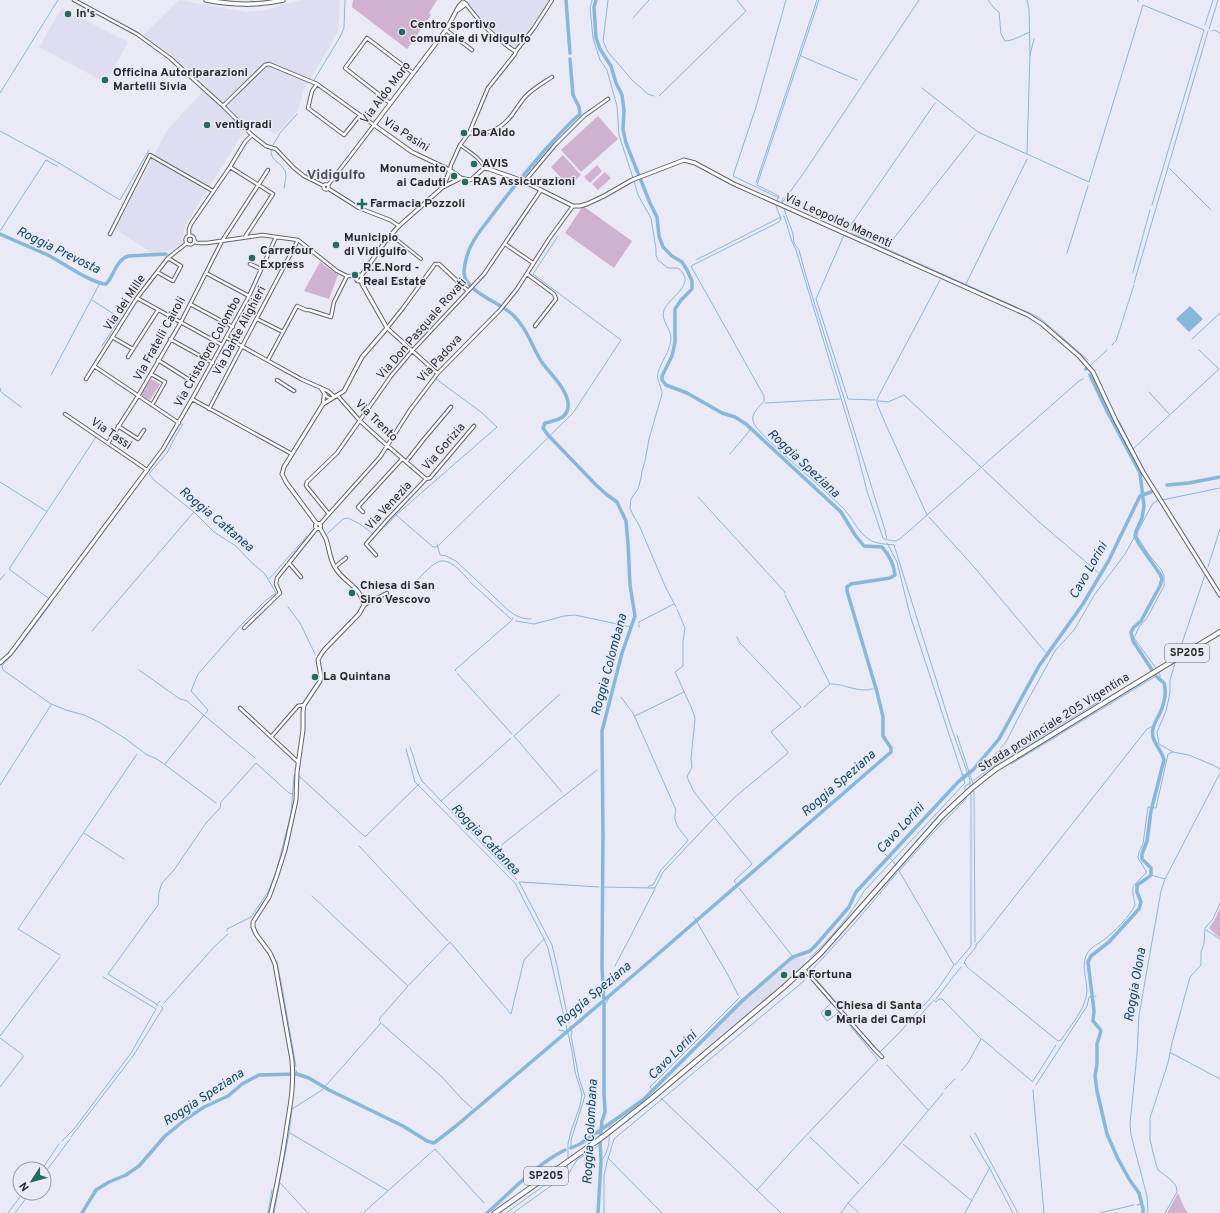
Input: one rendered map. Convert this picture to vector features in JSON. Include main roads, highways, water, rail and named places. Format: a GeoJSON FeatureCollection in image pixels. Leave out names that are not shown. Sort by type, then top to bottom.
{"type":"FeatureCollection","features":[{"type":"Feature","properties":{"kind":"main road"},"geometry":{"type":"LineString","coordinates":[[206,0],[244,5],[265,4],[283,0]]}},
{"type":"Feature","properties":{"kind":"main road","name":"Strada provinciale 205 Vigentina"},"geometry":{"type":"LineString","coordinates":[[495,1213],[604,1136],[651,1099],[783,988],[837,936],[942,816],[972,787],[1014,757],[1219,633]]}},
{"type":"Feature","properties":{"kind":"water"},"geometry":{"type":"Polygon","coordinates":[[[1190,306],[1203,319],[1189,332],[1176,319],[1190,306]]]}},
{"type":"Feature","properties":{"kind":"waterway"},"geometry":{"type":"LineString","coordinates":[[0,93],[58,0]]}},
{"type":"Feature","properties":{"kind":"waterway","name":"Roggia Cattanea"},"geometry":{"type":"LineString","coordinates":[[314,80],[344,28],[345,0]]}},
{"type":"Feature","properties":{"kind":"waterway","name":"Roggia Colombana"},"geometry":{"type":"LineString","coordinates":[[566,0],[570,53]]}},
{"type":"Feature","properties":{"kind":"waterway","name":"Roggia Prevosta"},"geometry":{"type":"LineString","coordinates":[[592,0],[590,8],[593,38],[600,60],[607,70],[617,106],[619,135],[633,178]]}},
{"type":"Feature","properties":{"kind":"waterway","name":"Roggia Speziana"},"geometry":{"type":"LineString","coordinates":[[82,1213],[96,1190],[109,1182],[126,1175],[139,1166],[165,1136],[186,1119],[204,1107],[228,1096],[242,1084],[259,1075],[297,1074],[309,1078],[329,1090],[403,1126],[427,1141],[434,1143],[636,973],[891,752],[891,748],[883,736],[883,717],[877,692],[847,591],[847,587],[851,584],[890,578],[895,575],[894,567],[889,556],[882,547],[864,546],[855,535],[841,512],[746,424],[735,417],[722,413],[687,393],[666,385],[662,380],[662,376],[672,356],[675,342],[675,309],[681,300],[692,289],[692,281],[682,262],[672,256],[663,247],[659,236],[657,217],[626,143],[623,129],[624,110],[622,95],[616,83],[611,66],[600,49],[596,38],[594,7],[596,0]]}},
{"type":"Feature","properties":{"kind":"waterway"},"geometry":{"type":"LineString","coordinates":[[608,0],[603,41],[608,52],[633,81],[648,94],[654,96]]}},
{"type":"Feature","properties":{"kind":"waterway"},"geometry":{"type":"LineString","coordinates":[[633,18],[649,0]]}},
{"type":"Feature","properties":{"kind":"waterway"},"geometry":{"type":"LineString","coordinates":[[659,96],[746,11],[737,0]]}},
{"type":"Feature","properties":{"kind":"waterway"},"geometry":{"type":"LineString","coordinates":[[779,198],[733,176],[756,107],[786,0]]}},
{"type":"Feature","properties":{"kind":"waterway"},"geometry":{"type":"LineString","coordinates":[[756,183],[817,0]]}},
{"type":"Feature","properties":{"kind":"waterway"},"geometry":{"type":"LineString","coordinates":[[777,201],[779,196],[757,185],[819,0]]}},
{"type":"Feature","properties":{"kind":"waterway"},"geometry":{"type":"LineString","coordinates":[[782,203],[919,0]]}},
{"type":"Feature","properties":{"kind":"waterway"},"geometry":{"type":"LineString","coordinates":[[988,0],[999,12],[1001,34],[1005,41],[1030,32]]}},
{"type":"Feature","properties":{"kind":"waterway"},"geometry":{"type":"LineString","coordinates":[[1027,0],[1029,9],[1030,55],[1027,153]]}},
{"type":"Feature","properties":{"kind":"waterway"},"geometry":{"type":"LineString","coordinates":[[1205,25],[1213,0]]}},
{"type":"Feature","properties":{"kind":"waterway"},"geometry":{"type":"LineString","coordinates":[[1209,29],[1218,0]]}},
{"type":"Feature","properties":{"kind":"waterway"},"geometry":{"type":"LineString","coordinates":[[922,88],[978,132],[1089,182],[1143,5],[1204,30],[1152,205]]}},
{"type":"Feature","properties":{"kind":"waterway"},"geometry":{"type":"LineString","coordinates":[[1212,31],[1214,30],[1220,33]]}},
{"type":"Feature","properties":{"kind":"waterway"},"geometry":{"type":"LineString","coordinates":[[1134,283],[1208,31]]}},
{"type":"Feature","properties":{"kind":"waterway"},"geometry":{"type":"LineString","coordinates":[[1030,55],[1034,39]]}},
{"type":"Feature","properties":{"kind":"waterway"},"geometry":{"type":"LineString","coordinates":[[801,56],[857,80]]}},
{"type":"Feature","properties":{"kind":"waterway","name":"Roggia Colombana"},"geometry":{"type":"LineString","coordinates":[[570,59],[573,95],[579,107],[580,114],[537,159],[479,232],[469,250],[465,262],[464,273],[466,280],[477,292],[507,310],[522,325],[541,361],[558,382],[568,401],[567,411],[563,417],[545,423],[543,428],[596,485],[617,502],[626,521],[630,585],[635,616],[622,653],[602,731],[602,966],[605,1112],[602,1121],[600,1140],[601,1161],[598,1213]]}},
{"type":"Feature","properties":{"kind":"waterway"},"geometry":{"type":"LineString","coordinates":[[846,232],[935,103]]}},
{"type":"Feature","properties":{"kind":"waterway","name":"Roggia Cattanea"},"geometry":{"type":"LineString","coordinates":[[273,145],[280,133],[297,114]]}},
{"type":"Feature","properties":{"kind":"waterway"},"geometry":{"type":"LineString","coordinates":[[0,131],[59,163]]}},
{"type":"Feature","properties":{"kind":"waterway"},"geometry":{"type":"LineString","coordinates":[[886,248],[975,135]]}},
{"type":"Feature","properties":{"kind":"waterway"},"geometry":{"type":"LineString","coordinates":[[58,164],[59,163],[120,200],[149,150]]}},
{"type":"Feature","properties":{"kind":"waterway","name":"Roggia Cattanea"},"geometry":{"type":"LineString","coordinates":[[271,150],[272,157],[281,165],[286,173],[284,188]]}},
{"type":"Feature","properties":{"kind":"waterway"},"geometry":{"type":"LineString","coordinates":[[965,286],[1027,159]]}},
{"type":"Feature","properties":{"kind":"waterway"},"geometry":{"type":"LineString","coordinates":[[0,231],[46,160],[57,166]]}},
{"type":"Feature","properties":{"kind":"waterway"},"geometry":{"type":"LineString","coordinates":[[1169,168],[1211,210]]}},
{"type":"Feature","properties":{"kind":"waterway"},"geometry":{"type":"LineString","coordinates":[[634,181],[638,195],[651,218],[658,260],[668,268],[678,268],[685,279],[681,290],[667,305],[663,314],[671,335],[671,339],[669,348],[658,373],[662,394],[649,439],[638,489],[631,499],[630,508],[676,607]]}},
{"type":"Feature","properties":{"kind":"waterway"},"geometry":{"type":"LineString","coordinates":[[1067,253],[1088,186]]}},
{"type":"Feature","properties":{"kind":"waterway"},"geometry":{"type":"LineString","coordinates":[[782,202],[783,198]]}},
{"type":"Feature","properties":{"kind":"waterway"},"geometry":{"type":"LineString","coordinates":[[776,206],[781,219],[779,222],[691,266],[764,396],[764,401],[753,415],[753,421],[756,426],[786,457],[825,490],[843,508],[866,537],[882,544],[894,545],[951,727],[970,780],[970,786]]}},
{"type":"Feature","properties":{"kind":"waterway"},"geometry":{"type":"LineString","coordinates":[[784,209],[793,234],[794,243],[799,250],[887,540]]}},
{"type":"Feature","properties":{"kind":"waterway"},"geometry":{"type":"LineString","coordinates":[[1133,272],[1150,210]]}},
{"type":"Feature","properties":{"kind":"waterway"},"geometry":{"type":"LineString","coordinates":[[783,216],[796,250],[856,448],[867,491],[883,538],[886,540]]}},
{"type":"Feature","properties":{"kind":"waterway"},"geometry":{"type":"LineString","coordinates":[[696,260],[781,217]]}},
{"type":"Feature","properties":{"kind":"waterway"},"geometry":{"type":"LineString","coordinates":[[851,233],[1036,316],[1088,360]]}},
{"type":"Feature","properties":{"kind":"waterway","name":"Roggia Prevosta"},"geometry":{"type":"LineString","coordinates":[[0,234],[48,255],[93,280],[106,284],[124,258],[128,256],[166,254]]}},
{"type":"Feature","properties":{"kind":"waterway"},"geometry":{"type":"LineString","coordinates":[[844,235],[816,299],[848,399],[875,400]]}},
{"type":"Feature","properties":{"kind":"waterway"},"geometry":{"type":"LineString","coordinates":[[385,527],[396,515],[433,547],[437,547],[573,413],[621,340],[533,274],[558,236]]}},
{"type":"Feature","properties":{"kind":"waterway"},"geometry":{"type":"LineString","coordinates":[[927,515],[886,425],[877,404],[877,399],[940,280]]}},
{"type":"Feature","properties":{"kind":"waterway"},"geometry":{"type":"LineString","coordinates":[[51,375],[100,283]]}},
{"type":"Feature","properties":{"kind":"waterway"},"geometry":{"type":"LineString","coordinates":[[1112,345],[1116,341],[1134,285]]}},
{"type":"Feature","properties":{"kind":"waterway"},"geometry":{"type":"LineString","coordinates":[[92,300],[120,318],[102,346]]}},
{"type":"Feature","properties":{"kind":"waterway"},"geometry":{"type":"LineString","coordinates":[[1192,339],[1220,313]]}},
{"type":"Feature","properties":{"kind":"waterway"},"geometry":{"type":"LineString","coordinates":[[1091,365],[1107,350]]}},
{"type":"Feature","properties":{"kind":"waterway"},"geometry":{"type":"LineString","coordinates":[[1119,421],[1133,449],[1219,369],[1199,350]]}},
{"type":"Feature","properties":{"kind":"waterway"},"geometry":{"type":"LineString","coordinates":[[1090,375],[1140,473],[1144,506],[1142,518],[1135,536],[1162,579],[1160,586],[1141,621],[1131,632],[1133,641],[1156,676],[1164,683],[1165,691],[1163,706],[1154,725],[1153,731],[1154,740],[1164,760],[1151,811],[1147,841],[1142,854],[1142,859],[1151,868],[1151,875],[1137,885],[1137,892],[1141,902],[1139,909],[1109,942],[1091,956],[1088,962],[1094,1011],[1093,1021],[1101,1031],[1097,1044],[1097,1064],[1095,1076],[1097,1091],[1107,1134],[1117,1157],[1129,1179],[1139,1193],[1143,1213]]}},
{"type":"Feature","properties":{"kind":"waterway"},"geometry":{"type":"LineString","coordinates":[[396,515],[497,427],[481,412],[436,379]]}},
{"type":"Feature","properties":{"kind":"waterway"},"geometry":{"type":"LineString","coordinates":[[888,540],[896,541],[901,538],[1083,379]]}},
{"type":"Feature","properties":{"kind":"waterway"},"geometry":{"type":"LineString","coordinates":[[0,388],[1,392],[21,407]]}},
{"type":"Feature","properties":{"kind":"waterway"},"geometry":{"type":"LineString","coordinates":[[1149,392],[1169,414]]}},
{"type":"Feature","properties":{"kind":"waterway"},"geometry":{"type":"LineString","coordinates":[[878,401],[888,402],[904,395],[981,467]]}},
{"type":"Feature","properties":{"kind":"waterway"},"geometry":{"type":"LineString","coordinates":[[765,403],[840,399]]}},
{"type":"Feature","properties":{"kind":"waterway","name":"Roggia Cattanea"},"geometry":{"type":"LineString","coordinates":[[183,424],[167,453],[149,474],[154,480],[195,513],[214,532],[236,546],[265,574],[276,593],[265,601],[241,625],[198,674],[191,691],[208,710],[206,713]]}},
{"type":"Feature","properties":{"kind":"waterway"},"geometry":{"type":"LineString","coordinates":[[730,454],[751,429]]}},
{"type":"Feature","properties":{"kind":"waterway"},"geometry":{"type":"LineString","coordinates":[[48,598],[9,569],[96,437]]}},
{"type":"Feature","properties":{"kind":"waterway"},"geometry":{"type":"LineString","coordinates":[[983,469],[1038,521],[1100,574]]}},
{"type":"Feature","properties":{"kind":"waterway","name":"Cavo Lorini"},"geometry":{"type":"LineString","coordinates":[[1167,485],[1189,483],[1220,477]]}},
{"type":"Feature","properties":{"kind":"waterway"},"geometry":{"type":"LineString","coordinates":[[0,482],[46,511]]}},
{"type":"Feature","properties":{"kind":"waterway"},"geometry":{"type":"LineString","coordinates":[[1162,500],[1220,488]]}},
{"type":"Feature","properties":{"kind":"waterway","name":"Cavo Lorini"},"geometry":{"type":"LineString","coordinates":[[602,1129],[643,1100],[742,1001],[789,960],[810,951],[849,907],[856,892],[959,781],[973,770],[999,739],[1039,666],[1083,604],[1109,560],[1140,496],[1151,492]]}},
{"type":"Feature","properties":{"kind":"waterway"},"geometry":{"type":"LineString","coordinates":[[698,497],[785,593]]}},
{"type":"Feature","properties":{"kind":"waterway"},"geometry":{"type":"LineString","coordinates":[[1156,668],[1134,638],[1139,627],[1147,618],[1164,586],[1164,576],[1161,569],[1149,555],[1137,536],[1138,531],[1153,503],[1159,500]]}},
{"type":"Feature","properties":{"kind":"waterway"},"geometry":{"type":"LineString","coordinates":[[92,631],[193,513]]}},
{"type":"Feature","properties":{"kind":"waterway"},"geometry":{"type":"LineString","coordinates":[[929,517],[975,568],[1047,654]]}},
{"type":"Feature","properties":{"kind":"waterway"},"geometry":{"type":"LineString","coordinates":[[327,534],[343,519],[348,518],[360,524],[372,533]]}},
{"type":"Feature","properties":{"kind":"waterway","name":"Roggia Olona"},"geometry":{"type":"LineString","coordinates":[[1208,567],[1220,529]]}},
{"type":"Feature","properties":{"kind":"waterway"},"geometry":{"type":"LineString","coordinates":[[269,579],[307,536]]}},
{"type":"Feature","properties":{"kind":"waterway"},"geometry":{"type":"LineString","coordinates":[[991,759],[1006,742],[1055,651],[1074,630],[1095,594],[1125,554],[1135,536]]}},
{"type":"Feature","properties":{"kind":"waterway","name":"Cavo Lorini"},"geometry":{"type":"LineString","coordinates":[[810,957],[841,924],[864,891],[965,783],[910,615],[897,562],[887,543]]}},
{"type":"Feature","properties":{"kind":"waterway"},"geometry":{"type":"LineString","coordinates":[[437,544],[440,555],[456,561],[511,612],[522,618],[531,619]]}},
{"type":"Feature","properties":{"kind":"waterway"},"geometry":{"type":"LineString","coordinates":[[413,584],[428,569],[440,561],[445,561],[452,564],[468,579]]}},
{"type":"Feature","properties":{"kind":"waterway"},"geometry":{"type":"LineString","coordinates":[[0,580],[5,574]]}},
{"type":"Feature","properties":{"kind":"waterway","name":"Roggia Olona"},"geometry":{"type":"LineString","coordinates":[[1178,655],[1205,575]]}},
{"type":"Feature","properties":{"kind":"waterway"},"geometry":{"type":"LineString","coordinates":[[470,582],[511,619]]}},
{"type":"Feature","properties":{"kind":"waterway"},"geometry":{"type":"LineString","coordinates":[[785,595],[830,684],[804,707]]}},
{"type":"Feature","properties":{"kind":"waterway"},"geometry":{"type":"LineString","coordinates":[[51,601],[52,602],[17,649],[2,666],[3,670],[51,704],[84,715],[99,722],[126,739],[147,755],[164,764],[216,803]]}},
{"type":"Feature","properties":{"kind":"waterway"},"geometry":{"type":"LineString","coordinates":[[639,623],[674,604]]}},
{"type":"Feature","properties":{"kind":"waterway","name":"Roggia Cattanea"},"geometry":{"type":"LineString","coordinates":[[288,607],[300,623],[315,654]]}},
{"type":"Feature","properties":{"kind":"waterway"},"geometry":{"type":"LineString","coordinates":[[677,609],[685,628],[683,642],[683,666],[675,672],[695,718],[691,759],[692,767],[687,777],[694,792],[752,864],[734,881],[736,883]]}},
{"type":"Feature","properties":{"kind":"waterway"},"geometry":{"type":"LineString","coordinates":[[516,621],[534,624],[564,616],[575,615],[631,627]]}},
{"type":"Feature","properties":{"kind":"waterway"},"geometry":{"type":"LineString","coordinates":[[456,671],[455,670],[513,618]]}},
{"type":"Feature","properties":{"kind":"waterway"},"geometry":{"type":"LineString","coordinates":[[602,887],[655,888],[663,872],[713,819],[735,797],[787,754],[788,752],[771,732],[801,707],[740,643],[737,637]]}},
{"type":"Feature","properties":{"kind":"waterway","name":"Roggia Olona"},"geometry":{"type":"LineString","coordinates":[[1175,663],[1170,680],[1170,693],[1166,711],[1157,732],[1159,744],[1173,752],[1189,755],[1220,769]]}},
{"type":"Feature","properties":{"kind":"waterway"},"geometry":{"type":"LineString","coordinates":[[139,670],[180,699],[187,701],[255,758]]}},
{"type":"Feature","properties":{"kind":"waterway"},"geometry":{"type":"LineString","coordinates":[[457,673],[512,734]]}},
{"type":"Feature","properties":{"kind":"waterway"},"geometry":{"type":"LineString","coordinates":[[1159,673],[1160,679]]}},
{"type":"Feature","properties":{"kind":"waterway"},"geometry":{"type":"LineString","coordinates":[[1011,764],[1156,676]]}},
{"type":"Feature","properties":{"kind":"waterway"},"geometry":{"type":"LineString","coordinates":[[831,684],[862,690],[873,689]]}},
{"type":"Feature","properties":{"kind":"waterway"},"geometry":{"type":"LineString","coordinates":[[635,716],[684,692]]}},
{"type":"Feature","properties":{"kind":"waterway"},"geometry":{"type":"LineString","coordinates":[[560,694],[514,736],[562,792]]}},
{"type":"Feature","properties":{"kind":"waterway"},"geometry":{"type":"LineString","coordinates":[[621,697],[633,713],[676,810],[676,823],[688,840],[661,870],[653,885],[648,887]]}},
{"type":"Feature","properties":{"kind":"waterway"},"geometry":{"type":"LineString","coordinates":[[974,780],[1005,758],[1098,702]]}},
{"type":"Feature","properties":{"kind":"waterway"},"geometry":{"type":"LineString","coordinates":[[0,785],[51,705]]}},
{"type":"Feature","properties":{"kind":"waterway"},"geometry":{"type":"LineString","coordinates":[[165,764],[204,715]]}},
{"type":"Feature","properties":{"kind":"waterway"},"geometry":{"type":"LineString","coordinates":[[1153,726],[1147,729],[976,944],[976,947],[966,959],[964,964],[965,963],[967,967],[1058,1041],[1061,1040],[1073,1023],[1084,1004],[1087,991],[1084,962],[1088,952],[1118,928],[1130,914],[1135,905],[1133,887],[1146,873],[1138,858],[1143,844],[1148,807],[1156,808],[1168,754],[1173,752]]}},
{"type":"Feature","properties":{"kind":"waterway"},"geometry":{"type":"LineString","coordinates":[[957,735],[973,784]]}},
{"type":"Feature","properties":{"kind":"waterway"},"geometry":{"type":"LineString","coordinates":[[441,801],[511,738]]}},
{"type":"Feature","properties":{"kind":"waterway"},"geometry":{"type":"LineString","coordinates":[[410,747],[422,781],[517,880]]}},
{"type":"Feature","properties":{"kind":"waterway","name":"Roggia Cattanea"},"geometry":{"type":"LineString","coordinates":[[406,749],[415,782],[515,883],[548,948],[572,1051],[575,1072],[582,1094],[580,1106],[568,1144],[568,1158]]}},
{"type":"Feature","properties":{"kind":"waterway"},"geometry":{"type":"LineString","coordinates":[[60,955],[18,929],[137,754]]}},
{"type":"Feature","properties":{"kind":"waterway"},"geometry":{"type":"LineString","coordinates":[[158,1005],[108,974],[158,905],[159,892],[162,883],[174,870],[206,823],[220,808],[221,802],[256,763],[289,793],[293,794]]}},
{"type":"Feature","properties":{"kind":"waterway"},"geometry":{"type":"LineString","coordinates":[[495,850],[597,770]]}},
{"type":"Feature","properties":{"kind":"waterway","name":"Cavo Lorini"},"geometry":{"type":"LineString","coordinates":[[962,773],[965,776]]}},
{"type":"Feature","properties":{"kind":"waterway","name":"Roggia Olona"},"geometry":{"type":"LineString","coordinates":[[1148,1213],[1147,1196],[1131,1135],[1130,1124],[1137,1054],[1139,1015],[1161,891],[1165,879],[1220,773]]}},
{"type":"Feature","properties":{"kind":"waterway"},"geometry":{"type":"LineString","coordinates":[[227,931],[227,929],[251,917],[268,892],[276,872],[291,814],[295,775]]}},
{"type":"Feature","properties":{"kind":"waterway"},"geometry":{"type":"LineString","coordinates":[[298,775],[364,836],[366,836],[419,784]]}},
{"type":"Feature","properties":{"kind":"waterway"},"geometry":{"type":"LineString","coordinates":[[965,790],[965,786],[970,783]]}},
{"type":"Feature","properties":{"kind":"waterway"},"geometry":{"type":"LineString","coordinates":[[974,791],[975,942]]}},
{"type":"Feature","properties":{"kind":"waterway"},"geometry":{"type":"LineString","coordinates":[[955,965],[971,946],[971,794]]}},
{"type":"Feature","properties":{"kind":"waterway"},"geometry":{"type":"LineString","coordinates":[[900,870],[966,799],[966,797]]}},
{"type":"Feature","properties":{"kind":"waterway"},"geometry":{"type":"LineString","coordinates":[[84,833],[124,859]]}},
{"type":"Feature","properties":{"kind":"waterway"},"geometry":{"type":"LineString","coordinates":[[359,846],[448,941]]}},
{"type":"Feature","properties":{"kind":"waterway"},"geometry":{"type":"LineString","coordinates":[[890,858],[896,865]]}},
{"type":"Feature","properties":{"kind":"waterway"},"geometry":{"type":"LineString","coordinates":[[898,869],[954,965],[935,992],[912,1017]]}},
{"type":"Feature","properties":{"kind":"waterway"},"geometry":{"type":"LineString","coordinates":[[897,873],[854,924],[810,972],[880,1052],[911,1019]]}},
{"type":"Feature","properties":{"kind":"waterway"},"geometry":{"type":"LineString","coordinates":[[1151,875],[1165,879]]}},
{"type":"Feature","properties":{"kind":"waterway"},"geometry":{"type":"LineString","coordinates":[[519,882],[552,945],[569,1023]]}},
{"type":"Feature","properties":{"kind":"waterway"},"geometry":{"type":"LineString","coordinates":[[520,882],[599,887]]}},
{"type":"Feature","properties":{"kind":"waterway"},"geometry":{"type":"LineString","coordinates":[[739,888],[793,957]]}},
{"type":"Feature","properties":{"kind":"waterway"},"geometry":{"type":"LineString","coordinates":[[615,966],[655,889]]}},
{"type":"Feature","properties":{"kind":"waterway"},"geometry":{"type":"LineString","coordinates":[[312,896],[408,986],[379,1021]]}},
{"type":"Feature","properties":{"kind":"waterway"},"geometry":{"type":"LineString","coordinates":[[1165,1213],[1177,1192],[1176,1186],[1170,1179],[1158,1170],[1150,1140],[1150,1118],[1168,1063],[1190,977],[1201,965],[1201,952],[1204,944],[1205,928],[1213,919],[1220,903]]}},
{"type":"Feature","properties":{"kind":"waterway"},"geometry":{"type":"LineString","coordinates":[[694,917],[738,995]]}},
{"type":"Feature","properties":{"kind":"waterway"},"geometry":{"type":"LineString","coordinates":[[1206,930],[1220,939]]}},
{"type":"Feature","properties":{"kind":"waterway"},"geometry":{"type":"LineString","coordinates":[[164,1003],[215,946],[228,934]]}},
{"type":"Feature","properties":{"kind":"waterway"},"geometry":{"type":"LineString","coordinates":[[409,985],[450,942],[511,1014],[524,960],[544,939]]}},
{"type":"Feature","properties":{"kind":"waterway"},"geometry":{"type":"LineString","coordinates":[[267,946],[277,963],[296,1067]]}},
{"type":"Feature","properties":{"kind":"waterway"},"geometry":{"type":"LineString","coordinates":[[0,1036],[60,957]]}},
{"type":"Feature","properties":{"kind":"waterway"},"geometry":{"type":"LineString","coordinates":[[936,999],[961,967]]}},
{"type":"Feature","properties":{"kind":"waterway"},"geometry":{"type":"LineString","coordinates":[[604,1213],[604,1176],[614,1139],[804,981],[804,976]]}},
{"type":"Feature","properties":{"kind":"waterway"},"geometry":{"type":"LineString","coordinates":[[62,1141],[74,1129],[131,1053],[156,1009],[103,977]]}},
{"type":"Feature","properties":{"kind":"waterway"},"geometry":{"type":"LineString","coordinates":[[757,1190],[798,1144],[878,1060],[839,1012],[827,1021],[821,1013],[831,1003],[809,977]]}},
{"type":"Feature","properties":{"kind":"waterway","name":"Roggia Colombana"},"geometry":{"type":"LineString","coordinates":[[604,1005],[610,995]]}},
{"type":"Feature","properties":{"kind":"waterway"},"geometry":{"type":"LineString","coordinates":[[1036,1085],[1087,1006],[1089,997],[1096,996]]}},
{"type":"Feature","properties":{"kind":"waterway"},"geometry":{"type":"LineString","coordinates":[[655,1093],[650,1087],[740,997]]}},
{"type":"Feature","properties":{"kind":"waterway"},"geometry":{"type":"LineString","coordinates":[[933,1000],[936,1002],[939,999],[942,999],[981,1039],[968,1063],[961,1071]]}},
{"type":"Feature","properties":{"kind":"waterway"},"geometry":{"type":"LineString","coordinates":[[156,1006],[160,1001]]}},
{"type":"Feature","properties":{"kind":"waterway"},"geometry":{"type":"LineString","coordinates":[[915,1024],[916,1020],[932,1002]]}},
{"type":"Feature","properties":{"kind":"waterway"},"geometry":{"type":"LineString","coordinates":[[71,1137],[133,1056],[163,1008],[161,1006]]}},
{"type":"Feature","properties":{"kind":"waterway"},"geometry":{"type":"LineString","coordinates":[[274,1213],[292,1109],[322,1090],[381,1023],[380,1022]]}},
{"type":"Feature","properties":{"kind":"waterway"},"geometry":{"type":"LineString","coordinates":[[382,1024],[442,1077],[472,1108]]}},
{"type":"Feature","properties":{"kind":"waterway","name":"Roggia Cattanea"},"geometry":{"type":"LineString","coordinates":[[570,1026],[579,1078],[585,1096],[571,1140],[571,1148]]}},
{"type":"Feature","properties":{"kind":"waterway","name":"Roggia Cattanea"},"geometry":{"type":"LineString","coordinates":[[559,1030],[568,1032]]}},
{"type":"Feature","properties":{"kind":"waterway"},"geometry":{"type":"LineString","coordinates":[[0,1038],[23,1055],[0,1087]]}},
{"type":"Feature","properties":{"kind":"waterway"},"geometry":{"type":"LineString","coordinates":[[982,1039],[1033,1082]]}},
{"type":"Feature","properties":{"kind":"waterway"},"geometry":{"type":"LineString","coordinates":[[1033,1081],[1056,1045]]}},
{"type":"Feature","properties":{"kind":"waterway"},"geometry":{"type":"LineString","coordinates":[[1170,1053],[1220,1079]]}},
{"type":"Feature","properties":{"kind":"waterway"},"geometry":{"type":"LineString","coordinates":[[887,1065],[928,1110]]}},
{"type":"Feature","properties":{"kind":"waterway","name":"Roggia Speziana"},"geometry":{"type":"LineString","coordinates":[[296,1070],[297,1074]]}},
{"type":"Feature","properties":{"kind":"waterway"},"geometry":{"type":"LineString","coordinates":[[945,1089],[955,1079]]}},
{"type":"Feature","properties":{"kind":"waterway"},"geometry":{"type":"LineString","coordinates":[[1033,1090],[1044,1213]]}},
{"type":"Feature","properties":{"kind":"waterway"},"geometry":{"type":"LineString","coordinates":[[841,1213],[943,1093]]}},
{"type":"Feature","properties":{"kind":"waterway"},"geometry":{"type":"LineString","coordinates":[[661,1098],[781,1213]]}},
{"type":"Feature","properties":{"kind":"waterway","name":"Cavo Lorini"},"geometry":{"type":"LineString","coordinates":[[609,1128],[610,1123]]}},
{"type":"Feature","properties":{"kind":"waterway","name":"Cavo Lorini"},"geometry":{"type":"LineString","coordinates":[[571,1148],[580,1144],[599,1131]]}},
{"type":"Feature","properties":{"kind":"waterway"},"geometry":{"type":"LineString","coordinates":[[290,1133],[387,1190]]}},
{"type":"Feature","properties":{"kind":"waterway"},"geometry":{"type":"LineString","coordinates":[[975,1133],[1018,1213]]}},
{"type":"Feature","properties":{"kind":"waterway"},"geometry":{"type":"LineString","coordinates":[[601,1161],[608,1149],[609,1135]]}},
{"type":"Feature","properties":{"kind":"waterway"},"geometry":{"type":"LineString","coordinates":[[970,1136],[990,1169],[1013,1213]]}},
{"type":"Feature","properties":{"kind":"waterway"},"geometry":{"type":"LineString","coordinates":[[810,1137],[859,1184]]}},
{"type":"Feature","properties":{"kind":"waterway"},"geometry":{"type":"LineString","coordinates":[[52,1163],[70,1139]]}},
{"type":"Feature","properties":{"kind":"waterway"},"geometry":{"type":"LineString","coordinates":[[47,1161],[59,1144]]}},
{"type":"Feature","properties":{"kind":"waterway"},"geometry":{"type":"LineString","coordinates":[[513,1213],[569,1173],[577,1160],[601,1144]]}},
{"type":"Feature","properties":{"kind":"waterway"},"geometry":{"type":"LineString","coordinates":[[903,1144],[972,1201]]}},
{"type":"Feature","properties":{"kind":"waterway"},"geometry":{"type":"LineString","coordinates":[[363,1213],[435,1149],[484,1203]]}},
{"type":"Feature","properties":{"kind":"waterway","name":"Cavo Lorini"},"geometry":{"type":"LineString","coordinates":[[487,1213],[524,1179],[544,1163],[565,1150]]}},
{"type":"Feature","properties":{"kind":"waterway"},"geometry":{"type":"LineString","coordinates":[[608,1158],[662,1213]]}},
{"type":"Feature","properties":{"kind":"waterway","name":"Roggia Cattanea"},"geometry":{"type":"LineString","coordinates":[[506,1213],[567,1169],[568,1164]]}},
{"type":"Feature","properties":{"kind":"waterway"},"geometry":{"type":"LineString","coordinates":[[965,1213],[990,1167]]}},
{"type":"Feature","properties":{"kind":"waterway"},"geometry":{"type":"LineString","coordinates":[[280,1183],[308,1213]]}},
{"type":"Feature","properties":{"kind":"waterway"},"geometry":{"type":"LineString","coordinates":[[268,1213],[272,1190]]}},
{"type":"Feature","properties":{"kind":"waterway"},"geometry":{"type":"LineString","coordinates":[[8,1213],[17,1201]]}},
{"type":"Feature","properties":{"kind":"waterway"},"geometry":{"type":"LineString","coordinates":[[15,1213],[24,1201]]}},
{"type":"Feature","properties":{"kind":"waterway"},"geometry":{"type":"LineString","coordinates":[[848,1203],[859,1213]]}},
{"type":"Feature","properties":{"kind":"waterway"},"geometry":{"type":"LineString","coordinates":[[1137,1205],[1141,1204]]}},
{"type":"Feature","properties":{"kind":"waterway"},"geometry":{"type":"LineString","coordinates":[[1100,1213],[1134,1205]]}},
{"type":"Feature","properties":{"kind":"place","name":"In's"},"geometry":{"type":"Point","coordinates":[68,14]}},
{"type":"Feature","properties":{"kind":"place","name":"Centro sportivo comunale di Vidigulfo"},"geometry":{"type":"Point","coordinates":[402,32]}},
{"type":"Feature","properties":{"kind":"place","name":"Officina Autoriparazioni Martelli Sivia"},"geometry":{"type":"Point","coordinates":[105,80]}},
{"type":"Feature","properties":{"kind":"place","name":"ventigradi"},"geometry":{"type":"Point","coordinates":[207,125]}},
{"type":"Feature","properties":{"kind":"place","name":"Da Aldo"},"geometry":{"type":"Point","coordinates":[464,133]}},
{"type":"Feature","properties":{"kind":"place","name":"AVIS"},"geometry":{"type":"Point","coordinates":[474,164]}},
{"type":"Feature","properties":{"kind":"place","name":"Monumento ai Caduti"},"geometry":{"type":"Point","coordinates":[454,176]}},
{"type":"Feature","properties":{"kind":"place","name":"RAS Assicurazioni"},"geometry":{"type":"Point","coordinates":[465,182]}},
{"type":"Feature","properties":{"kind":"place","name":"Farmacia Pozzoli"},"geometry":{"type":"Point","coordinates":[362,204]}},
{"type":"Feature","properties":{"kind":"place","name":"Municipio di Vidigulfo"},"geometry":{"type":"Point","coordinates":[336,245]}},
{"type":"Feature","properties":{"kind":"place","name":"Carrefour Express"},"geometry":{"type":"Point","coordinates":[252,258]}},
{"type":"Feature","properties":{"kind":"place","name":"R.E.Nord - Real Estate"},"geometry":{"type":"Point","coordinates":[355,275]}},
{"type":"Feature","properties":{"kind":"place","name":"Chiesa di San Siro Vescovo"},"geometry":{"type":"Point","coordinates":[352,593]}},
{"type":"Feature","properties":{"kind":"place","name":"La Quintana"},"geometry":{"type":"Point","coordinates":[315,677]}},
{"type":"Feature","properties":{"kind":"place","name":"La Fortuna"},"geometry":{"type":"Point","coordinates":[784,975]}},
{"type":"Feature","properties":{"kind":"place","name":"Chiesa di Santa Maria dei Campi"},"geometry":{"type":"Point","coordinates":[828,1013]}},
{"type":"Feature","properties":{"kind":"district","name":"Vidigulfo"},"geometry":{"type":"Point","coordinates":[336,175]}}]}
